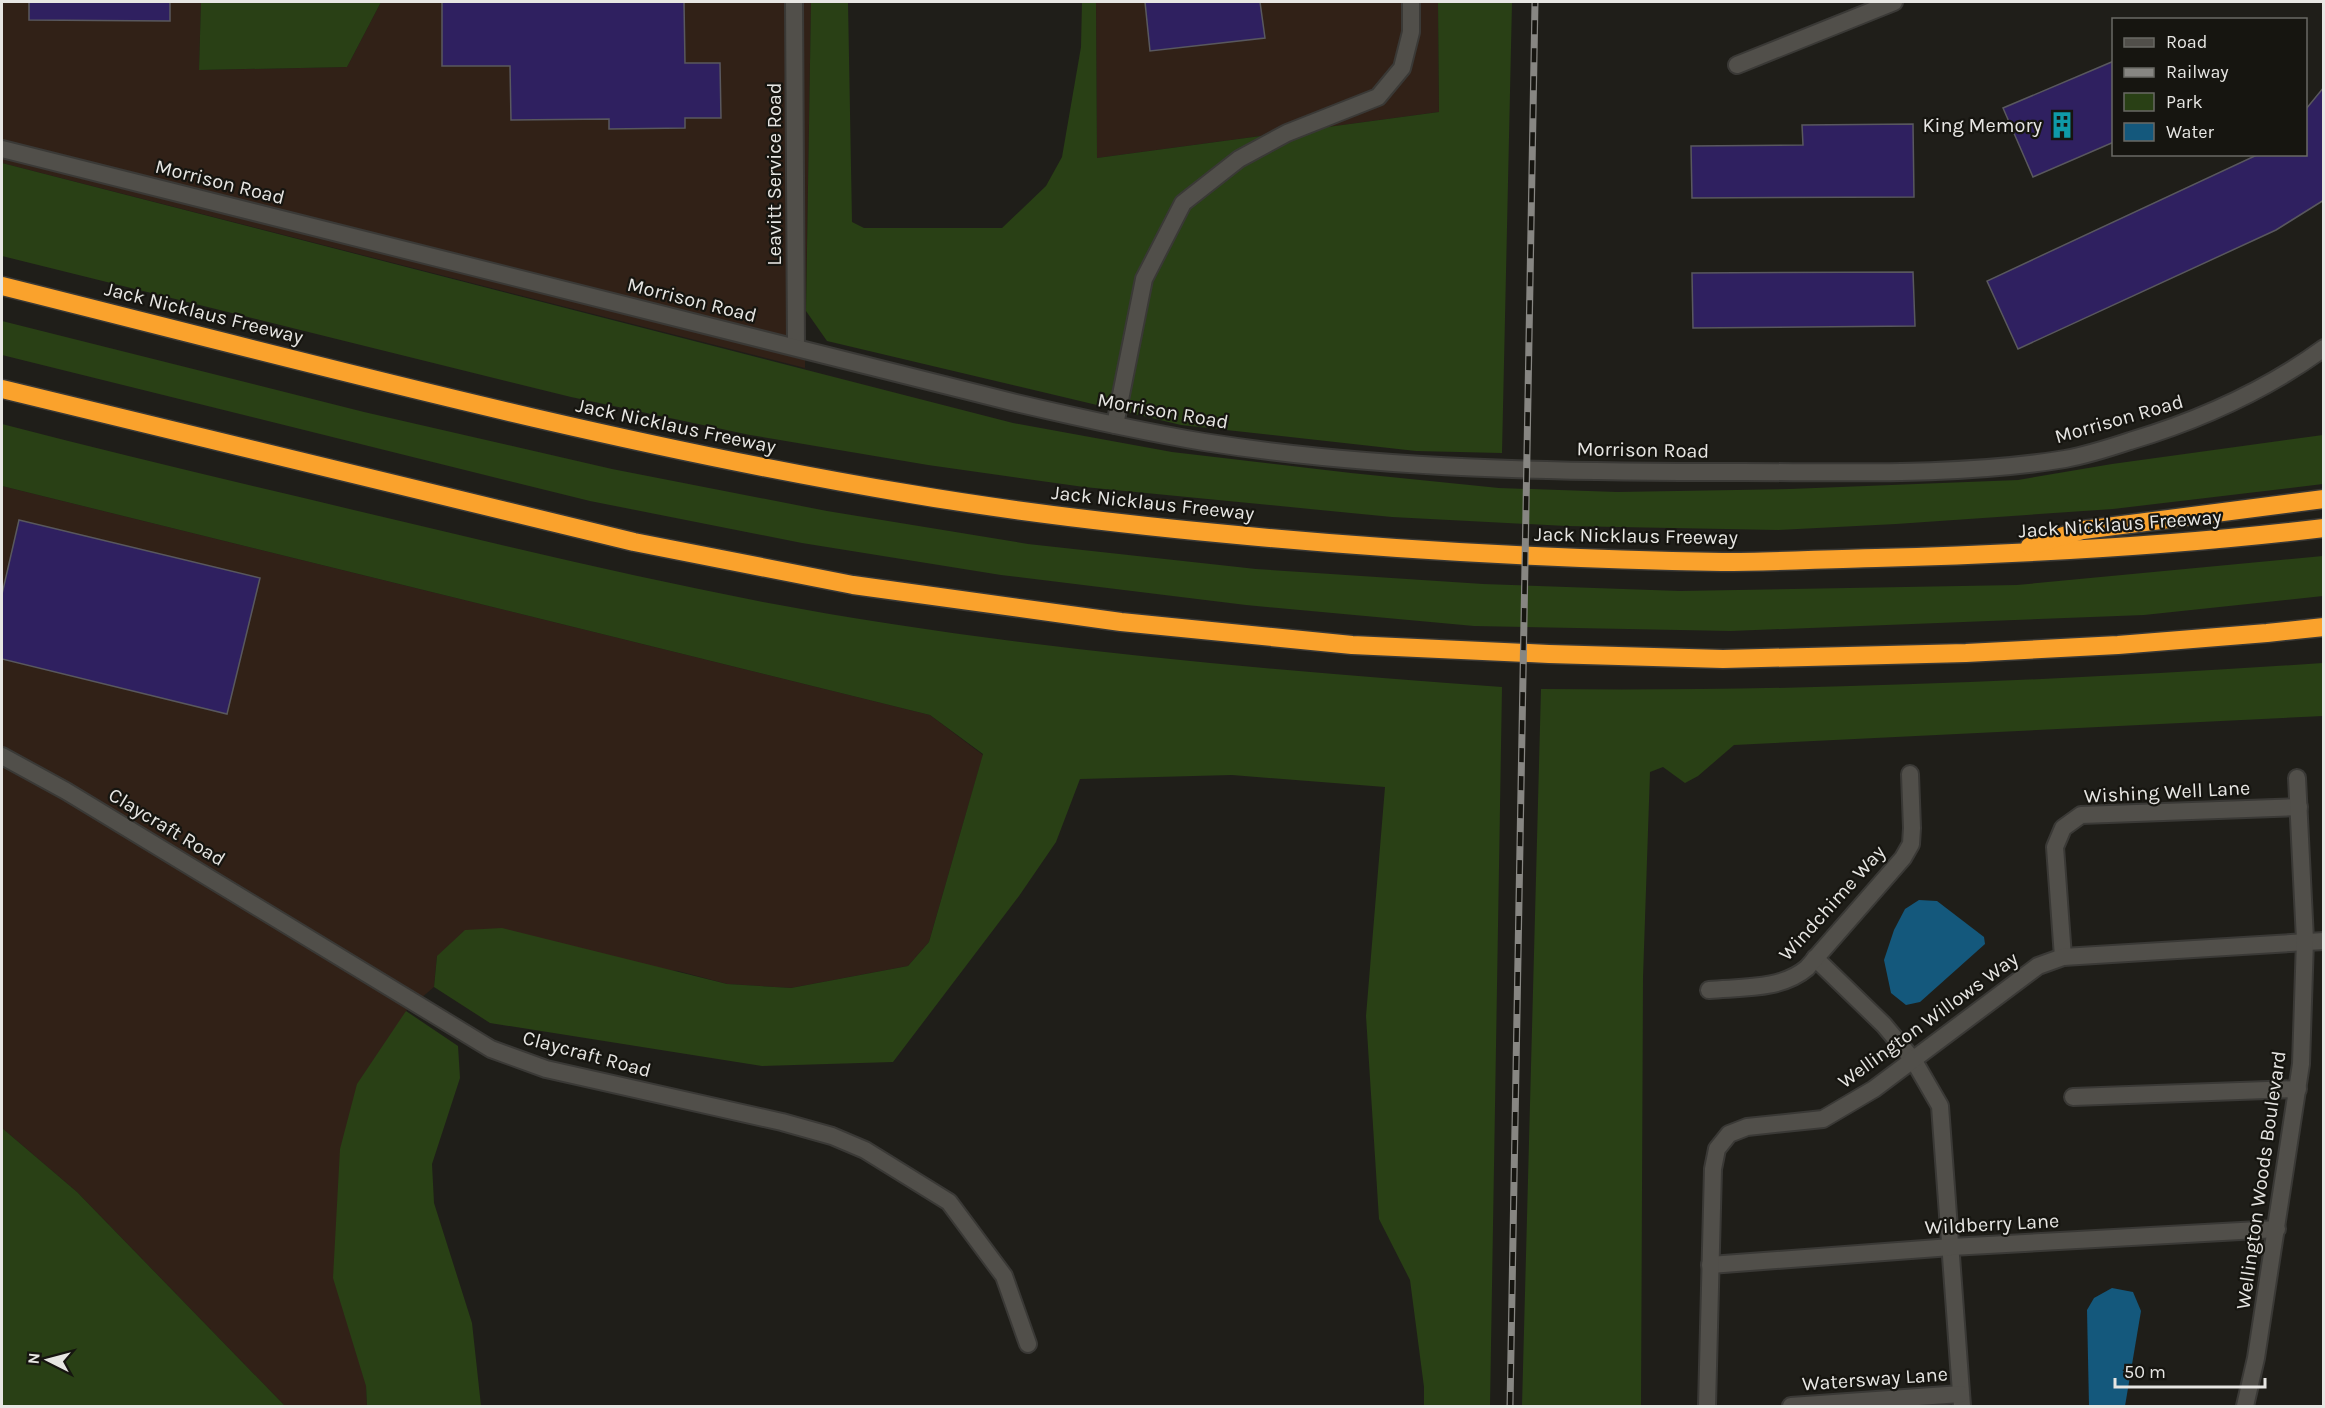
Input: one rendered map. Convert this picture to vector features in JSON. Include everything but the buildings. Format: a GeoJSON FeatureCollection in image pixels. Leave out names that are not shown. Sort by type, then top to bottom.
{"type":"FeatureCollection","features":[{"type":"Feature","properties":{"kind":"highway","name":"Jack Nicklaus Freeway"},"geometry":{"type":"LineString","coordinates":[[2,286],[578,429],[739,463],[916,495],[1103,522],[1367,547],[1557,557],[1729,562],[2000,555],[2153,546],[2324,528]]}},
{"type":"Feature","properties":{"kind":"highway"},"geometry":{"type":"LineString","coordinates":[[2,389],[634,542],[853,585],[1121,622],[1352,645],[1723,659],[1966,653],[2129,644],[2324,629]]}},
{"type":"Feature","properties":{"kind":"highway"},"geometry":{"type":"LineString","coordinates":[[2000,555],[2083,530],[2324,499]]}},
{"type":"Feature","properties":{"kind":"street","name":"Leavitt Service Road"},"geometry":{"type":"LineString","coordinates":[[794,2],[796,347]]}},
{"type":"Feature","properties":{"kind":"street"},"geometry":{"type":"LineString","coordinates":[[1115,425],[1144,279],[1184,203],[1239,159],[1287,133],[1378,97],[1402,68],[1411,32],[1412,2]]}},
{"type":"Feature","properties":{"kind":"street"},"geometry":{"type":"LineString","coordinates":[[1737,66],[1894,2]]}},
{"type":"Feature","properties":{"kind":"street","name":"Morrison Road"},"geometry":{"type":"LineString","coordinates":[[2,149],[1012,402],[1206,442],[1382,462],[1640,472],[1813,472],[1986,468],[2066,459],[2168,430],[2263,388],[2324,348]]}},
{"type":"Feature","properties":{"kind":"street","name":"Claycraft Road"},"geometry":{"type":"LineString","coordinates":[[2,756],[76,797],[491,1049],[546,1069],[782,1122],[832,1136],[864,1149],[949,1203],[1004,1276],[1028,1344]]}},
{"type":"Feature","properties":{"kind":"street","name":"Windchime Way"},"geometry":{"type":"LineString","coordinates":[[1709,990],[1780,984],[1796,978],[1815,958],[1903,858],[1911,844],[1910,774]]}},
{"type":"Feature","properties":{"kind":"street","name":"Wellington Woods Boulevard"},"geometry":{"type":"LineString","coordinates":[[2244,1407],[2254,1367],[2298,1089],[2305,940],[2297,778]]}},
{"type":"Feature","properties":{"kind":"street","name":"Wishing Well Lane"},"geometry":{"type":"LineString","coordinates":[[2063,957],[2055,847],[2063,828],[2071,820],[2081,815],[2299,807]]}},
{"type":"Feature","properties":{"kind":"street","name":"Wellington Willows Way"},"geometry":{"type":"LineString","coordinates":[[1707,1407],[1713,1169],[1717,1149],[1729,1134],[1747,1127],[1822,1119],[1874,1089],[1914,1061],[2038,966],[2063,957],[2305,940],[2324,941]]}},
{"type":"Feature","properties":{"kind":"street"},"geometry":{"type":"LineString","coordinates":[[1815,958],[1884,1025],[1914,1061],[1940,1106],[1962,1400]]}},
{"type":"Feature","properties":{"kind":"street"},"geometry":{"type":"LineString","coordinates":[[2073,1097],[2298,1089]]}},
{"type":"Feature","properties":{"kind":"street","name":"Wildberry Lane"},"geometry":{"type":"LineString","coordinates":[[1710,1264],[1951,1247],[2277,1229]]}},
{"type":"Feature","properties":{"kind":"street","name":"Watersway Lane"},"geometry":{"type":"LineString","coordinates":[[1791,1407],[1962,1400]]}},
{"type":"Feature","properties":{"kind":"shaded area"},"geometry":{"type":"Polygon","coordinates":[[[2,2],[201,2],[199,70],[347,67],[381,2],[811,2],[805,368],[2,163],[2,2]]]}},
{"type":"Feature","properties":{"kind":"shaded area"},"geometry":{"type":"Polygon","coordinates":[[[1096,2],[1438,2],[1439,112],[1097,158],[1096,2]]]}},
{"type":"Feature","properties":{"kind":"shaded area"},"geometry":{"type":"Polygon","coordinates":[[[2,486],[930,715],[983,755],[929,942],[908,966],[791,988],[727,984],[678,971],[437,956],[434,987],[406,1011],[366,1386],[367,1406],[285,1406],[77,1192],[2,1128],[2,486]]]}},
{"type":"Feature","properties":{"kind":"green space"},"geometry":{"type":"Polygon","coordinates":[[[201,2],[381,2],[347,67],[199,70],[201,2]]]}},
{"type":"Feature","properties":{"kind":"green space"},"geometry":{"type":"Polygon","coordinates":[[[811,2],[848,2],[852,222],[864,228],[1002,228],[1046,186],[1062,157],[1081,47],[1082,2],[1096,2],[1097,158],[1439,112],[1438,2],[1512,2],[1502,453],[1416,451],[1181,425],[827,341],[806,311],[811,2]]]}},
{"type":"Feature","properties":{"kind":"green space"},"geometry":{"type":"Polygon","coordinates":[[[2,163],[1013,423],[1172,452],[1499,488],[1617,492],[1790,489],[2018,480],[2112,464],[2323,435],[2323,484],[2113,509],[1778,530],[1566,526],[1392,517],[1084,487],[928,465],[750,435],[571,397],[2,256],[2,163]]]}},
{"type":"Feature","properties":{"kind":"green space"},"geometry":{"type":"Polygon","coordinates":[[[2,321],[364,412],[612,469],[827,511],[1028,544],[1256,569],[1483,584],[1680,591],[2017,585],[2323,556],[2323,596],[2144,615],[1731,631],[1474,626],[1246,605],[1001,575],[802,543],[590,501],[2,355],[2,321]]]}},
{"type":"Feature","properties":{"kind":"green space"},"geometry":{"type":"Polygon","coordinates":[[[2,424],[579,563],[763,602],[947,632],[1131,655],[1317,673],[1502,687],[1490,1406],[1424,1406],[1424,1387],[1410,1280],[1379,1219],[1366,1016],[1385,787],[1232,775],[1080,779],[1056,842],[1019,896],[893,1062],[762,1066],[490,1023],[434,987],[437,956],[465,930],[502,928],[727,984],[791,988],[908,966],[929,942],[983,754],[930,715],[2,486],[2,424]]]}},
{"type":"Feature","properties":{"kind":"green space"},"geometry":{"type":"Polygon","coordinates":[[[2323,663],[2323,716],[1734,745],[1698,776],[1685,783],[1663,767],[1650,772],[1643,977],[1641,1406],[1522,1406],[1541,689],[1737,689],[1932,684],[2323,663]]]}},
{"type":"Feature","properties":{"kind":"green space"},"geometry":{"type":"Polygon","coordinates":[[[406,1011],[458,1046],[460,1078],[432,1164],[434,1203],[472,1323],[481,1406],[367,1406],[366,1386],[333,1278],[340,1149],[357,1084],[406,1011]]]}},
{"type":"Feature","properties":{"kind":"green space"},"geometry":{"type":"Polygon","coordinates":[[[2,1128],[77,1192],[285,1406],[2,1406],[2,1128]]]}},
{"type":"Feature","properties":{"kind":"water"},"geometry":{"type":"Polygon","coordinates":[[[1919,900],[1937,901],[1984,937],[1985,944],[1920,1002],[1906,1005],[1891,993],[1884,960],[1894,930],[1905,909],[1919,900]]]}},
{"type":"Feature","properties":{"kind":"water"},"geometry":{"type":"Polygon","coordinates":[[[2112,1288],[2133,1292],[2141,1311],[2125,1406],[2089,1406],[2087,1310],[2094,1298],[2112,1288]]]}},
{"type":"Feature","properties":{"kind":"railway"},"geometry":{"type":"LineString","coordinates":[[1510,1406],[1535,2]]}},
{"type":"Feature","properties":{"kind":"place","name":"King Memory"},"geometry":{"type":"Point","coordinates":[2062,125]}}]}
